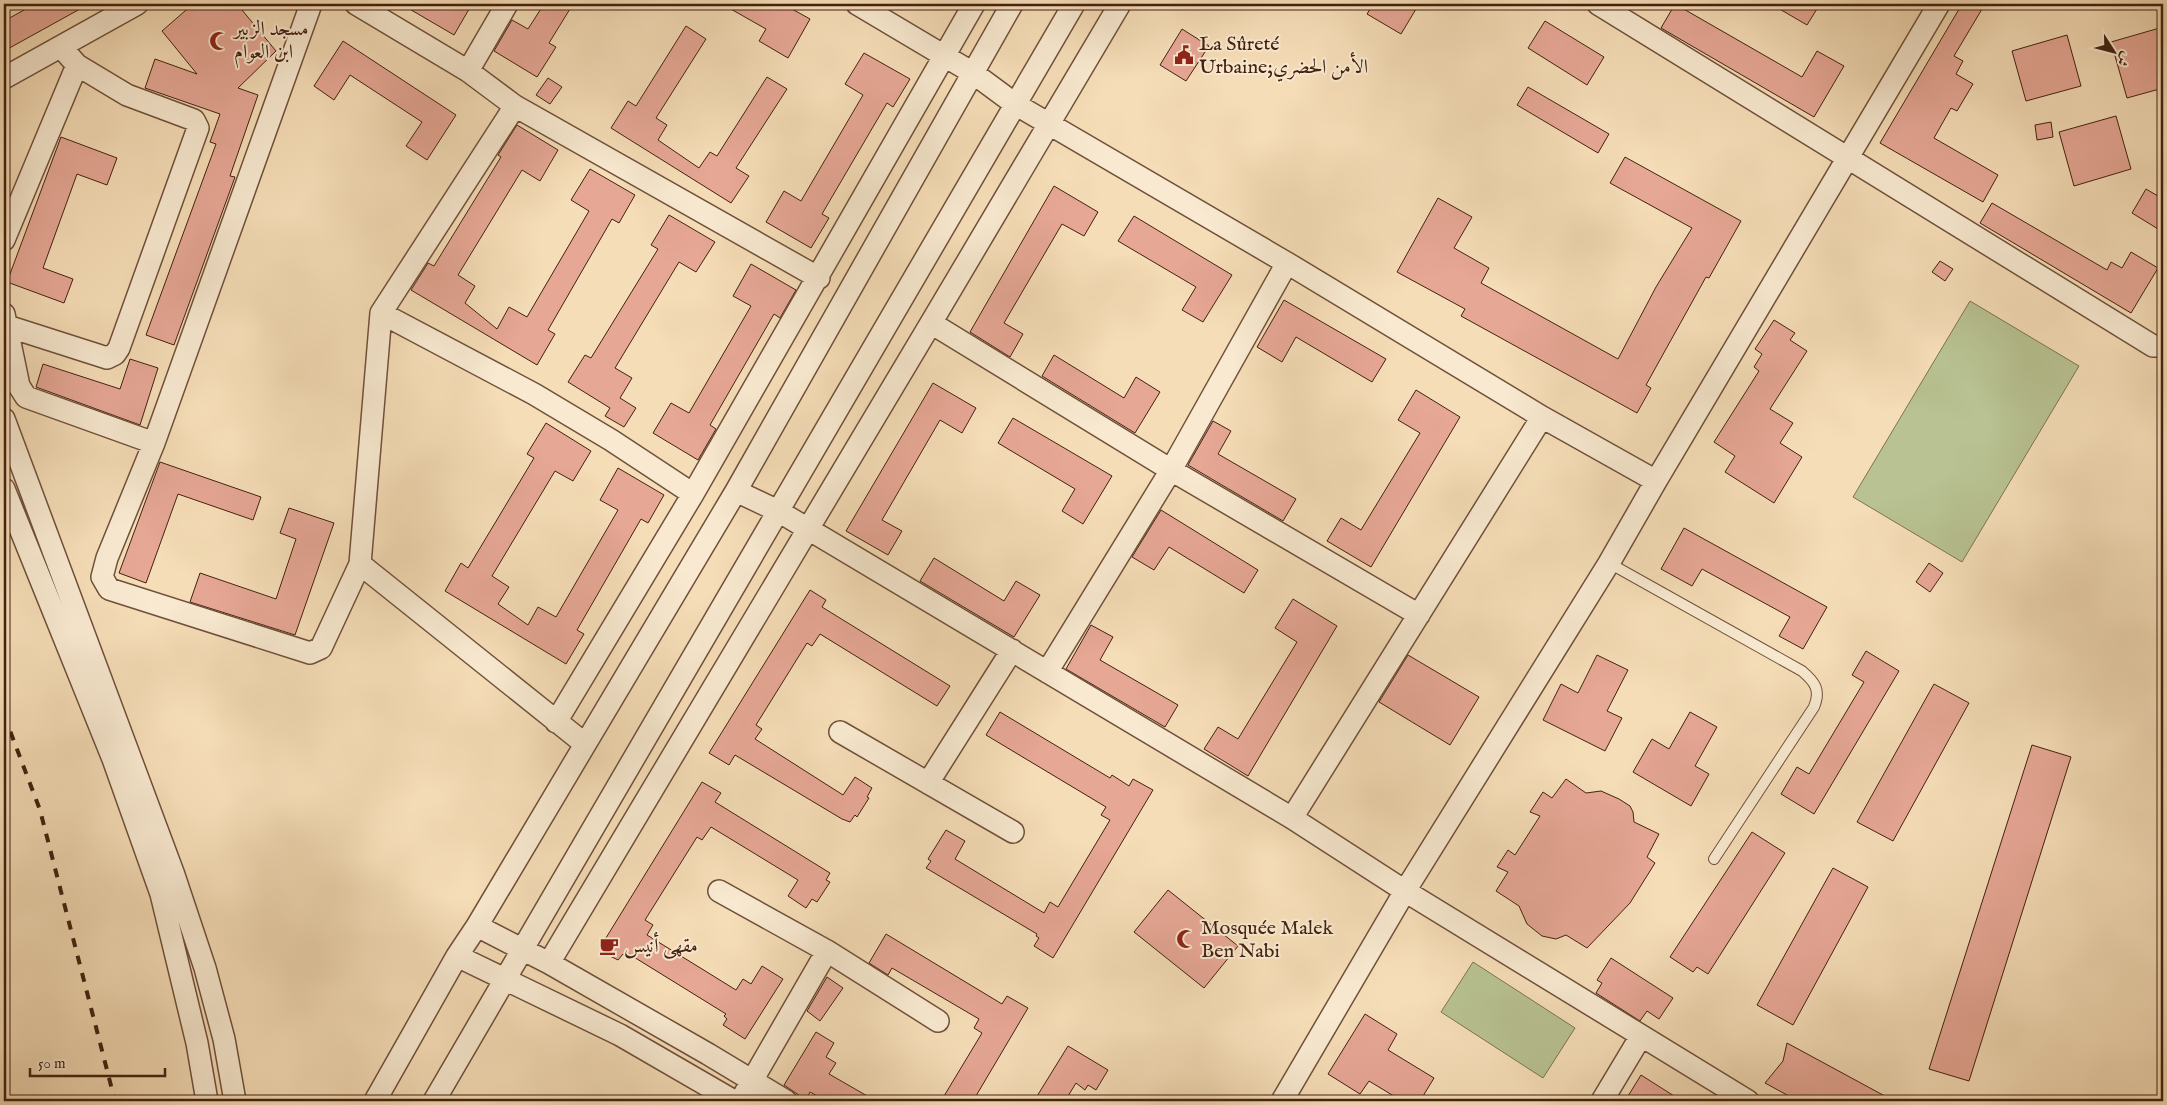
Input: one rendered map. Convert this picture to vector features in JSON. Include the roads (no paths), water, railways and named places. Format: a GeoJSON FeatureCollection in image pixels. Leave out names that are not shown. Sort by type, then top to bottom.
{"type":"FeatureCollection","features":[{"type":"Feature","properties":{"kind":"street"},"geometry":{"type":"LineString","coordinates":[[4,78],[137,4]]}},
{"type":"Feature","properties":{"kind":"street"},"geometry":{"type":"LineString","coordinates":[[311,4],[154,443],[108,558],[102,577],[109,589],[310,653],[321,648],[360,564],[382,313],[515,106]]}},
{"type":"Feature","properties":{"kind":"street"},"geometry":{"type":"LineString","coordinates":[[356,4],[468,71],[515,106],[819,278]]}},
{"type":"Feature","properties":{"kind":"street"},"geometry":{"type":"LineString","coordinates":[[468,71],[507,4]]}},
{"type":"Feature","properties":{"kind":"street"},"geometry":{"type":"LineString","coordinates":[[856,4],[973,73],[1015,104],[1287,263],[1542,417],[1656,481]]}},
{"type":"Feature","properties":{"kind":"street"},"geometry":{"type":"LineString","coordinates":[[556,722],[693,494],[819,278],[974,4]]}},
{"type":"Feature","properties":{"kind":"street"},"geometry":{"type":"LineString","coordinates":[[375,1101],[457,956],[477,926],[736,491],[1012,4]]}},
{"type":"Feature","properties":{"kind":"street"},"geometry":{"type":"LineString","coordinates":[[434,1101],[1074,4]]}},
{"type":"Feature","properties":{"kind":"street"},"geometry":{"type":"LineString","coordinates":[[549,963],[808,531],[1120,4]]}},
{"type":"Feature","properties":{"kind":"street"},"geometry":{"type":"LineString","coordinates":[[1598,4],[2153,346],[2163,346]]}},
{"type":"Feature","properties":{"kind":"street"},"geometry":{"type":"LineString","coordinates":[[1282,1101],[1406,891],[1609,563],[1938,4]]}},
{"type":"Feature","properties":{"kind":"street"},"geometry":{"type":"LineString","coordinates":[[5,319],[107,358],[115,354],[120,348],[198,128],[194,120],[127,94],[77,65],[62,47]]}},
{"type":"Feature","properties":{"kind":"street"},"geometry":{"type":"LineString","coordinates":[[4,240],[77,65]]}},
{"type":"Feature","properties":{"kind":"street"},"geometry":{"type":"LineString","coordinates":[[1047,672],[1171,470],[1287,263]]}},
{"type":"Feature","properties":{"kind":"street"},"geometry":{"type":"LineString","coordinates":[[382,313],[534,394],[611,440],[693,494]]}},
{"type":"Feature","properties":{"kind":"street"},"geometry":{"type":"LineString","coordinates":[[5,319],[19,386],[26,397],[154,443]]}},
{"type":"Feature","properties":{"kind":"street"},"geometry":{"type":"LineString","coordinates":[[931,323],[1171,470],[1419,615]]}},
{"type":"Feature","properties":{"kind":"street"},"geometry":{"type":"LineString","coordinates":[[1292,818],[1542,417]]}},
{"type":"Feature","properties":{"kind":"street"},"geometry":{"type":"LineString","coordinates":[[4,419],[174,875],[206,968],[224,1039],[235,1101]]}},
{"type":"Feature","properties":{"kind":"street"},"geometry":{"type":"LineString","coordinates":[[4,489],[113,759],[161,894],[197,1043],[207,1101]]}},
{"type":"Feature","properties":{"kind":"street"},"geometry":{"type":"LineString","coordinates":[[736,491],[778,511],[808,531],[1012,650],[1292,818],[1406,891],[1748,1101]]}},
{"type":"Feature","properties":{"kind":"street"},"geometry":{"type":"LineString","coordinates":[[360,564],[585,744]]}},
{"type":"Feature","properties":{"kind":"street"},"geometry":{"type":"LineString","coordinates":[[928,783],[1012,650]]}},
{"type":"Feature","properties":{"kind":"street"},"geometry":{"type":"LineString","coordinates":[[840,732],[1013,832]]}},
{"type":"Feature","properties":{"kind":"street"},"geometry":{"type":"LineString","coordinates":[[719,891],[827,952],[938,1021]]}},
{"type":"Feature","properties":{"kind":"street"},"geometry":{"type":"LineString","coordinates":[[477,926],[523,948],[786,1101]]}},
{"type":"Feature","properties":{"kind":"street"},"geometry":{"type":"LineString","coordinates":[[740,1101],[827,952]]}},
{"type":"Feature","properties":{"kind":"street"},"geometry":{"type":"LineString","coordinates":[[457,956],[506,978],[620,1035],[734,1101]]}},
{"type":"Feature","properties":{"kind":"street"},"geometry":{"type":"LineString","coordinates":[[1602,1101],[1641,1036]]}},
{"type":"Feature","properties":{"kind":"lane"},"geometry":{"type":"LineString","coordinates":[[1609,563],[1802,671],[1816,685],[1818,698],[1814,706],[1714,859]]}},
{"type":"Feature","properties":{"kind":"railway"},"geometry":{"type":"LineString","coordinates":[[4,715],[40,810],[115,1101]]}},
{"type":"Feature","properties":{"kind":"place","name":"مسجد الزبير ابن العوام"},"geometry":{"type":"Point","coordinates":[219,41]}},
{"type":"Feature","properties":{"kind":"place","name":"La Sûreté Urbaine;الأمن الحضري"},"geometry":{"type":"Point","coordinates":[1184,55]}},
{"type":"Feature","properties":{"kind":"place","name":"Mosquée Malek Ben Nabi"},"geometry":{"type":"Point","coordinates":[1186,939]}},
{"type":"Feature","properties":{"kind":"place","name":"مقهى أنيس"},"geometry":{"type":"Point","coordinates":[609,946]}}]}
